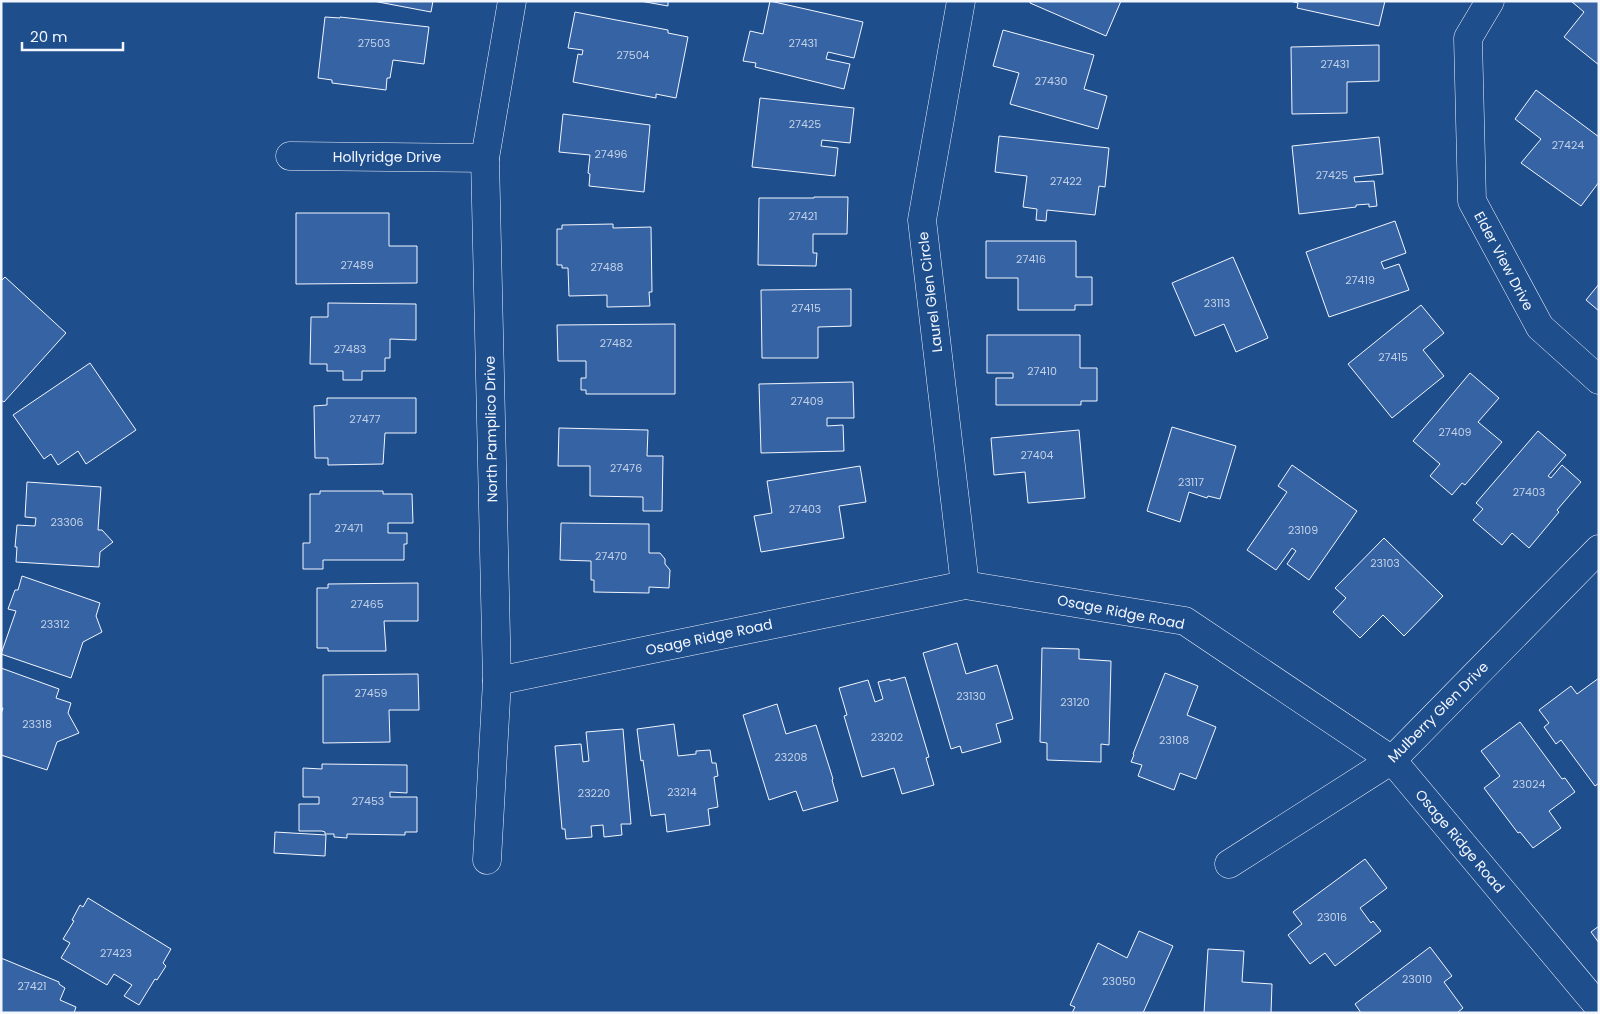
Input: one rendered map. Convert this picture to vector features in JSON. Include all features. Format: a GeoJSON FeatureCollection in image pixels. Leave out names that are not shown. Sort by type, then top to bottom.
{"type":"FeatureCollection","features":[{"type":"Feature","properties":{"kind":"street","name":"North Pamplico Drive"},"geometry":{"type":"LineString","coordinates":[[487,860],[497,681],[484,158],[512,1]]}},
{"type":"Feature","properties":{"kind":"street","name":"Laurel Glen Circle"},"geometry":{"type":"LineString","coordinates":[[961,1],[922,220],[965,585]]}},
{"type":"Feature","properties":{"kind":"street","name":"Elder View Drive"},"geometry":{"type":"LineString","coordinates":[[1490,1],[1468,38],[1472,201],[1540,328],[1599,380]]}},
{"type":"Feature","properties":{"kind":"street","name":"Hollyridge Drive"},"geometry":{"type":"LineString","coordinates":[[290,156],[484,158]]}},
{"type":"Feature","properties":{"kind":"street","name":"Mulberry Glen Drive"},"geometry":{"type":"LineString","coordinates":[[1229,864],[1392,760],[1599,549]]}},
{"type":"Feature","properties":{"kind":"street","name":"Osage Ridge Road"},"geometry":{"type":"LineString","coordinates":[[497,681],[965,585],[1185,621],[1392,760],[1599,1007]]}},
{"type":"Feature","properties":{"kind":"building"},"geometry":{"type":"Polygon","coordinates":[[[373,1],[433,1],[431,12],[373,1]]]}},
{"type":"Feature","properties":{"kind":"building"},"geometry":{"type":"Polygon","coordinates":[[[640,1],[668,1],[668,6],[640,1]]]}},
{"type":"Feature","properties":{"kind":"building"},"geometry":{"type":"Polygon","coordinates":[[[770,1],[863,22],[854,58],[828,52],[826,59],[850,64],[844,89],[755,67],[756,63],[743,61],[750,31],[763,34],[770,1]]]}},
{"type":"Feature","properties":{"kind":"building"},"geometry":{"type":"Polygon","coordinates":[[[1030,1],[1121,1],[1106,36],[1030,3],[1030,1]]]}},
{"type":"Feature","properties":{"kind":"building"},"geometry":{"type":"Polygon","coordinates":[[[1290,1],[1385,1],[1379,26],[1297,8],[1298,3],[1290,1]]]}},
{"type":"Feature","properties":{"kind":"building"},"geometry":{"type":"Polygon","coordinates":[[[1571,1],[1599,1],[1599,65],[1564,37],[1584,12],[1571,1]]]}},
{"type":"Feature","properties":{"kind":"building"},"geometry":{"type":"Polygon","coordinates":[[[575,12],[668,30],[668,33],[688,37],[676,98],[656,94],[656,98],[573,82],[578,54],[582,55],[583,50],[568,48],[575,12]]]}},
{"type":"Feature","properties":{"kind":"building"},"geometry":{"type":"Polygon","coordinates":[[[325,17],[429,27],[424,64],[393,60],[390,78],[387,78],[386,90],[332,83],[332,80],[318,78],[325,17]]]}},
{"type":"Feature","properties":{"kind":"building"},"geometry":{"type":"Polygon","coordinates":[[[1003,30],[1094,55],[1084,89],[1107,96],[1098,129],[1010,104],[1019,73],[993,66],[1003,30]]]}},
{"type":"Feature","properties":{"kind":"building"},"geometry":{"type":"Polygon","coordinates":[[[1379,45],[1379,81],[1347,82],[1347,113],[1292,114],[1291,47],[1379,45]]]}},
{"type":"Feature","properties":{"kind":"building"},"geometry":{"type":"Polygon","coordinates":[[[1536,90],[1599,137],[1599,182],[1581,206],[1521,163],[1541,139],[1515,119],[1536,90]]]}},
{"type":"Feature","properties":{"kind":"building"},"geometry":{"type":"Polygon","coordinates":[[[760,98],[854,108],[850,143],[822,140],[821,146],[838,148],[835,176],[752,167],[760,98]]]}},
{"type":"Feature","properties":{"kind":"building"},"geometry":{"type":"Polygon","coordinates":[[[563,114],[650,125],[644,192],[589,186],[590,155],[559,152],[563,114]]]}},
{"type":"Feature","properties":{"kind":"building"},"geometry":{"type":"Polygon","coordinates":[[[999,136],[1109,148],[1105,187],[1099,186],[1095,215],[1047,210],[1046,221],[1036,220],[1037,209],[1023,207],[1027,176],[995,172],[999,136]]]}},
{"type":"Feature","properties":{"kind":"building"},"geometry":{"type":"Polygon","coordinates":[[[1379,137],[1383,174],[1354,177],[1355,182],[1374,181],[1377,206],[1369,207],[1369,204],[1356,205],[1356,207],[1299,214],[1292,146],[1379,137]]]}},
{"type":"Feature","properties":{"kind":"building"},"geometry":{"type":"Polygon","coordinates":[[[848,197],[847,234],[813,234],[813,253],[817,253],[816,266],[758,265],[759,198],[848,197]]]}},
{"type":"Feature","properties":{"kind":"building"},"geometry":{"type":"Polygon","coordinates":[[[296,213],[389,213],[389,246],[417,246],[417,283],[296,284],[296,213]]]}},
{"type":"Feature","properties":{"kind":"building"},"geometry":{"type":"Polygon","coordinates":[[[1395,221],[1406,253],[1381,262],[1384,269],[1399,264],[1409,290],[1329,317],[1306,252],[1395,221]]]}},
{"type":"Feature","properties":{"kind":"building"},"geometry":{"type":"Polygon","coordinates":[[[613,224],[613,228],[651,227],[652,292],[649,292],[650,306],[607,307],[607,295],[569,296],[568,268],[562,268],[562,265],[557,265],[557,229],[562,229],[562,225],[613,224]]]}},
{"type":"Feature","properties":{"kind":"building"},"geometry":{"type":"Polygon","coordinates":[[[986,241],[1076,241],[1076,277],[1092,277],[1092,305],[1075,305],[1075,310],[1018,310],[1018,278],[986,278],[986,241]]]}},
{"type":"Feature","properties":{"kind":"building"},"geometry":{"type":"Polygon","coordinates":[[[1233,257],[1268,338],[1236,352],[1224,324],[1195,336],[1172,283],[1233,257]]]}},
{"type":"Feature","properties":{"kind":"building"},"geometry":{"type":"Polygon","coordinates":[[[5,277],[66,333],[4,402],[1,400],[1,281],[5,277]]]}},
{"type":"Feature","properties":{"kind":"building"},"geometry":{"type":"Polygon","coordinates":[[[1599,284],[1599,311],[1586,300],[1599,284]]]}},
{"type":"Feature","properties":{"kind":"building"},"geometry":{"type":"Polygon","coordinates":[[[851,289],[851,326],[818,327],[818,358],[762,358],[761,290],[851,289]]]}},
{"type":"Feature","properties":{"kind":"building"},"geometry":{"type":"Polygon","coordinates":[[[328,303],[416,304],[416,340],[390,339],[390,358],[385,358],[385,371],[362,371],[362,380],[343,380],[343,371],[327,371],[327,364],[310,364],[311,317],[328,317],[328,303]]]}},
{"type":"Feature","properties":{"kind":"building"},"geometry":{"type":"Polygon","coordinates":[[[1421,305],[1444,333],[1423,350],[1444,376],[1392,418],[1348,364],[1421,305]]]}},
{"type":"Feature","properties":{"kind":"building"},"geometry":{"type":"Polygon","coordinates":[[[675,324],[675,394],[586,394],[586,390],[581,390],[581,378],[586,378],[586,361],[558,361],[557,325],[675,324]]]}},
{"type":"Feature","properties":{"kind":"building"},"geometry":{"type":"Polygon","coordinates":[[[987,335],[1080,335],[1080,368],[1097,368],[1097,401],[1081,401],[1081,405],[996,405],[996,378],[1013,378],[1013,373],[987,373],[987,335]]]}},
{"type":"Feature","properties":{"kind":"building"},"geometry":{"type":"Polygon","coordinates":[[[90,363],[136,430],[86,464],[78,451],[58,465],[51,454],[44,459],[13,415],[90,363]]]}},
{"type":"Feature","properties":{"kind":"building"},"geometry":{"type":"Polygon","coordinates":[[[1470,373],[1499,398],[1478,422],[1502,442],[1465,485],[1462,483],[1452,495],[1430,476],[1440,464],[1413,441],[1470,373]]]}},
{"type":"Feature","properties":{"kind":"building"},"geometry":{"type":"Polygon","coordinates":[[[853,382],[854,418],[827,418],[827,426],[843,425],[844,451],[761,453],[759,384],[853,382]]]}},
{"type":"Feature","properties":{"kind":"building"},"geometry":{"type":"Polygon","coordinates":[[[327,398],[416,398],[416,433],[385,433],[383,464],[328,465],[328,458],[315,458],[314,406],[327,405],[327,398]]]}},
{"type":"Feature","properties":{"kind":"building"},"geometry":{"type":"Polygon","coordinates":[[[1172,427],[1236,446],[1220,499],[1208,496],[1207,498],[1189,492],[1180,522],[1147,511],[1172,427]]]}},
{"type":"Feature","properties":{"kind":"building"},"geometry":{"type":"Polygon","coordinates":[[[559,428],[648,430],[647,456],[663,456],[662,511],[643,511],[643,497],[590,496],[590,466],[558,466],[559,428]]]}},
{"type":"Feature","properties":{"kind":"building"},"geometry":{"type":"Polygon","coordinates":[[[1079,430],[1085,498],[1028,503],[1025,472],[994,475],[991,438],[1079,430]]]}},
{"type":"Feature","properties":{"kind":"building"},"geometry":{"type":"Polygon","coordinates":[[[1538,431],[1566,455],[1548,476],[1551,478],[1562,465],[1581,482],[1557,510],[1559,512],[1529,548],[1512,533],[1502,545],[1473,520],[1483,509],[1476,503],[1538,431]]]}},
{"type":"Feature","properties":{"kind":"building"},"geometry":{"type":"Polygon","coordinates":[[[1292,465],[1357,511],[1309,580],[1287,564],[1296,551],[1292,548],[1276,570],[1247,550],[1287,492],[1278,486],[1292,465]]]}},
{"type":"Feature","properties":{"kind":"building"},"geometry":{"type":"Polygon","coordinates":[[[860,466],[866,502],[839,506],[844,538],[761,552],[754,516],[772,513],[767,481],[860,466]]]}},
{"type":"Feature","properties":{"kind":"building"},"geometry":{"type":"Polygon","coordinates":[[[27,482],[101,487],[98,530],[102,530],[113,542],[100,552],[99,567],[16,562],[17,525],[35,526],[36,518],[25,517],[27,482]]]}},
{"type":"Feature","properties":{"kind":"building"},"geometry":{"type":"Polygon","coordinates":[[[320,491],[383,491],[383,494],[412,494],[413,523],[388,523],[388,533],[407,533],[407,544],[404,544],[404,560],[323,560],[323,569],[303,569],[303,543],[310,543],[310,494],[320,494],[320,491]]]}},
{"type":"Feature","properties":{"kind":"building"},"geometry":{"type":"Polygon","coordinates":[[[561,523],[649,524],[649,553],[660,553],[665,559],[665,564],[670,570],[669,588],[649,587],[649,593],[594,592],[594,580],[591,580],[591,561],[560,560],[561,523]]]}},
{"type":"Feature","properties":{"kind":"building"},"geometry":{"type":"Polygon","coordinates":[[[1384,538],[1443,596],[1404,636],[1383,615],[1360,638],[1333,612],[1346,598],[1335,588],[1384,538]]]}},
{"type":"Feature","properties":{"kind":"building"},"geometry":{"type":"Polygon","coordinates":[[[22,576],[100,603],[96,616],[102,632],[83,642],[71,678],[1,654],[16,611],[8,609],[15,590],[18,590],[22,576]]]}},
{"type":"Feature","properties":{"kind":"building"},"geometry":{"type":"Polygon","coordinates":[[[418,583],[418,621],[384,621],[386,651],[328,651],[328,648],[317,648],[317,588],[328,588],[328,584],[418,583]]]}},
{"type":"Feature","properties":{"kind":"building"},"geometry":{"type":"Polygon","coordinates":[[[957,643],[966,674],[997,665],[1013,719],[996,724],[1001,742],[962,753],[960,746],[951,749],[923,653],[957,643]]]}},
{"type":"Feature","properties":{"kind":"building"},"geometry":{"type":"Polygon","coordinates":[[[1042,648],[1079,649],[1079,659],[1111,661],[1109,745],[1101,744],[1101,762],[1047,760],[1047,743],[1040,742],[1042,648]]]}},
{"type":"Feature","properties":{"kind":"building"},"geometry":{"type":"Polygon","coordinates":[[[1,668],[59,689],[56,698],[71,703],[68,713],[79,733],[57,742],[47,770],[1,755],[1,714],[3,708],[1,708],[1,668]]]}},
{"type":"Feature","properties":{"kind":"building"},"geometry":{"type":"Polygon","coordinates":[[[1165,673],[1198,686],[1187,715],[1216,727],[1196,779],[1180,773],[1174,790],[1138,776],[1142,765],[1131,762],[1165,673]]]}},
{"type":"Feature","properties":{"kind":"building"},"geometry":{"type":"Polygon","coordinates":[[[418,674],[419,710],[389,710],[390,742],[323,743],[323,675],[418,674]]]}},
{"type":"Feature","properties":{"kind":"building"},"geometry":{"type":"Polygon","coordinates":[[[905,677],[929,757],[926,758],[934,785],[902,794],[894,768],[862,777],[844,716],[847,715],[839,688],[868,680],[875,702],[883,699],[878,682],[905,677]]]}},
{"type":"Feature","properties":{"kind":"building"},"geometry":{"type":"Polygon","coordinates":[[[1599,678],[1599,783],[1595,786],[1561,740],[1556,744],[1544,727],[1549,723],[1539,710],[1571,686],[1577,694],[1599,678]]]}},
{"type":"Feature","properties":{"kind":"building"},"geometry":{"type":"Polygon","coordinates":[[[777,704],[786,734],[816,725],[838,801],[803,811],[796,791],[769,800],[743,715],[777,704]]]}},
{"type":"Feature","properties":{"kind":"building"},"geometry":{"type":"Polygon","coordinates":[[[1520,722],[1562,779],[1565,778],[1575,792],[1549,811],[1561,828],[1533,848],[1520,832],[1518,833],[1484,788],[1500,776],[1481,751],[1520,722]]]}},
{"type":"Feature","properties":{"kind":"building"},"geometry":{"type":"Polygon","coordinates":[[[674,724],[678,756],[696,754],[696,751],[710,750],[712,763],[716,763],[718,776],[714,777],[718,807],[708,809],[710,825],[667,832],[665,814],[651,816],[637,729],[674,724]]]}},
{"type":"Feature","properties":{"kind":"building"},"geometry":{"type":"Polygon","coordinates":[[[623,729],[631,824],[621,824],[622,835],[604,837],[603,825],[591,826],[592,837],[566,839],[565,829],[562,829],[555,746],[581,744],[583,762],[589,761],[586,732],[623,729]]]}},
{"type":"Feature","properties":{"kind":"building"},"geometry":{"type":"Polygon","coordinates":[[[322,764],[407,765],[407,793],[390,792],[390,797],[417,797],[417,832],[405,832],[405,835],[347,834],[347,838],[334,837],[334,834],[325,834],[322,831],[299,831],[299,804],[319,804],[319,797],[303,797],[303,768],[322,769],[322,764]]]}},
{"type":"Feature","properties":{"kind":"building"},"geometry":{"type":"Polygon","coordinates":[[[275,832],[326,835],[325,856],[274,853],[275,832]]]}},
{"type":"Feature","properties":{"kind":"building"},"geometry":{"type":"Polygon","coordinates":[[[1365,859],[1387,888],[1360,908],[1371,923],[1373,921],[1381,931],[1335,966],[1325,953],[1310,964],[1288,935],[1302,924],[1293,912],[1365,859]]]}},
{"type":"Feature","properties":{"kind":"building"},"geometry":{"type":"Polygon","coordinates":[[[88,898],[171,949],[163,963],[166,966],[157,980],[155,979],[139,1005],[124,996],[132,985],[114,974],[107,985],[61,958],[70,943],[63,939],[74,921],[72,920],[80,905],[83,907],[88,898]]]}},
{"type":"Feature","properties":{"kind":"building"},"geometry":{"type":"Polygon","coordinates":[[[1599,926],[1599,943],[1591,932],[1599,926]]]}},
{"type":"Feature","properties":{"kind":"building"},"geometry":{"type":"Polygon","coordinates":[[[1139,931],[1173,946],[1143,1013],[1072,1013],[1075,1007],[1070,1005],[1098,943],[1127,958],[1139,931]]]}},
{"type":"Feature","properties":{"kind":"building"},"geometry":{"type":"Polygon","coordinates":[[[1430,947],[1452,976],[1444,982],[1463,1008],[1457,1013],[1361,1013],[1355,1004],[1430,947]]]}},
{"type":"Feature","properties":{"kind":"building"},"geometry":{"type":"Polygon","coordinates":[[[1208,949],[1244,951],[1242,982],[1272,984],[1271,1013],[1204,1013],[1208,949]]]}},
{"type":"Feature","properties":{"kind":"building"},"geometry":{"type":"Polygon","coordinates":[[[1,958],[59,982],[65,988],[60,1000],[76,1007],[74,1013],[1,1013],[1,958]]]}}]}
